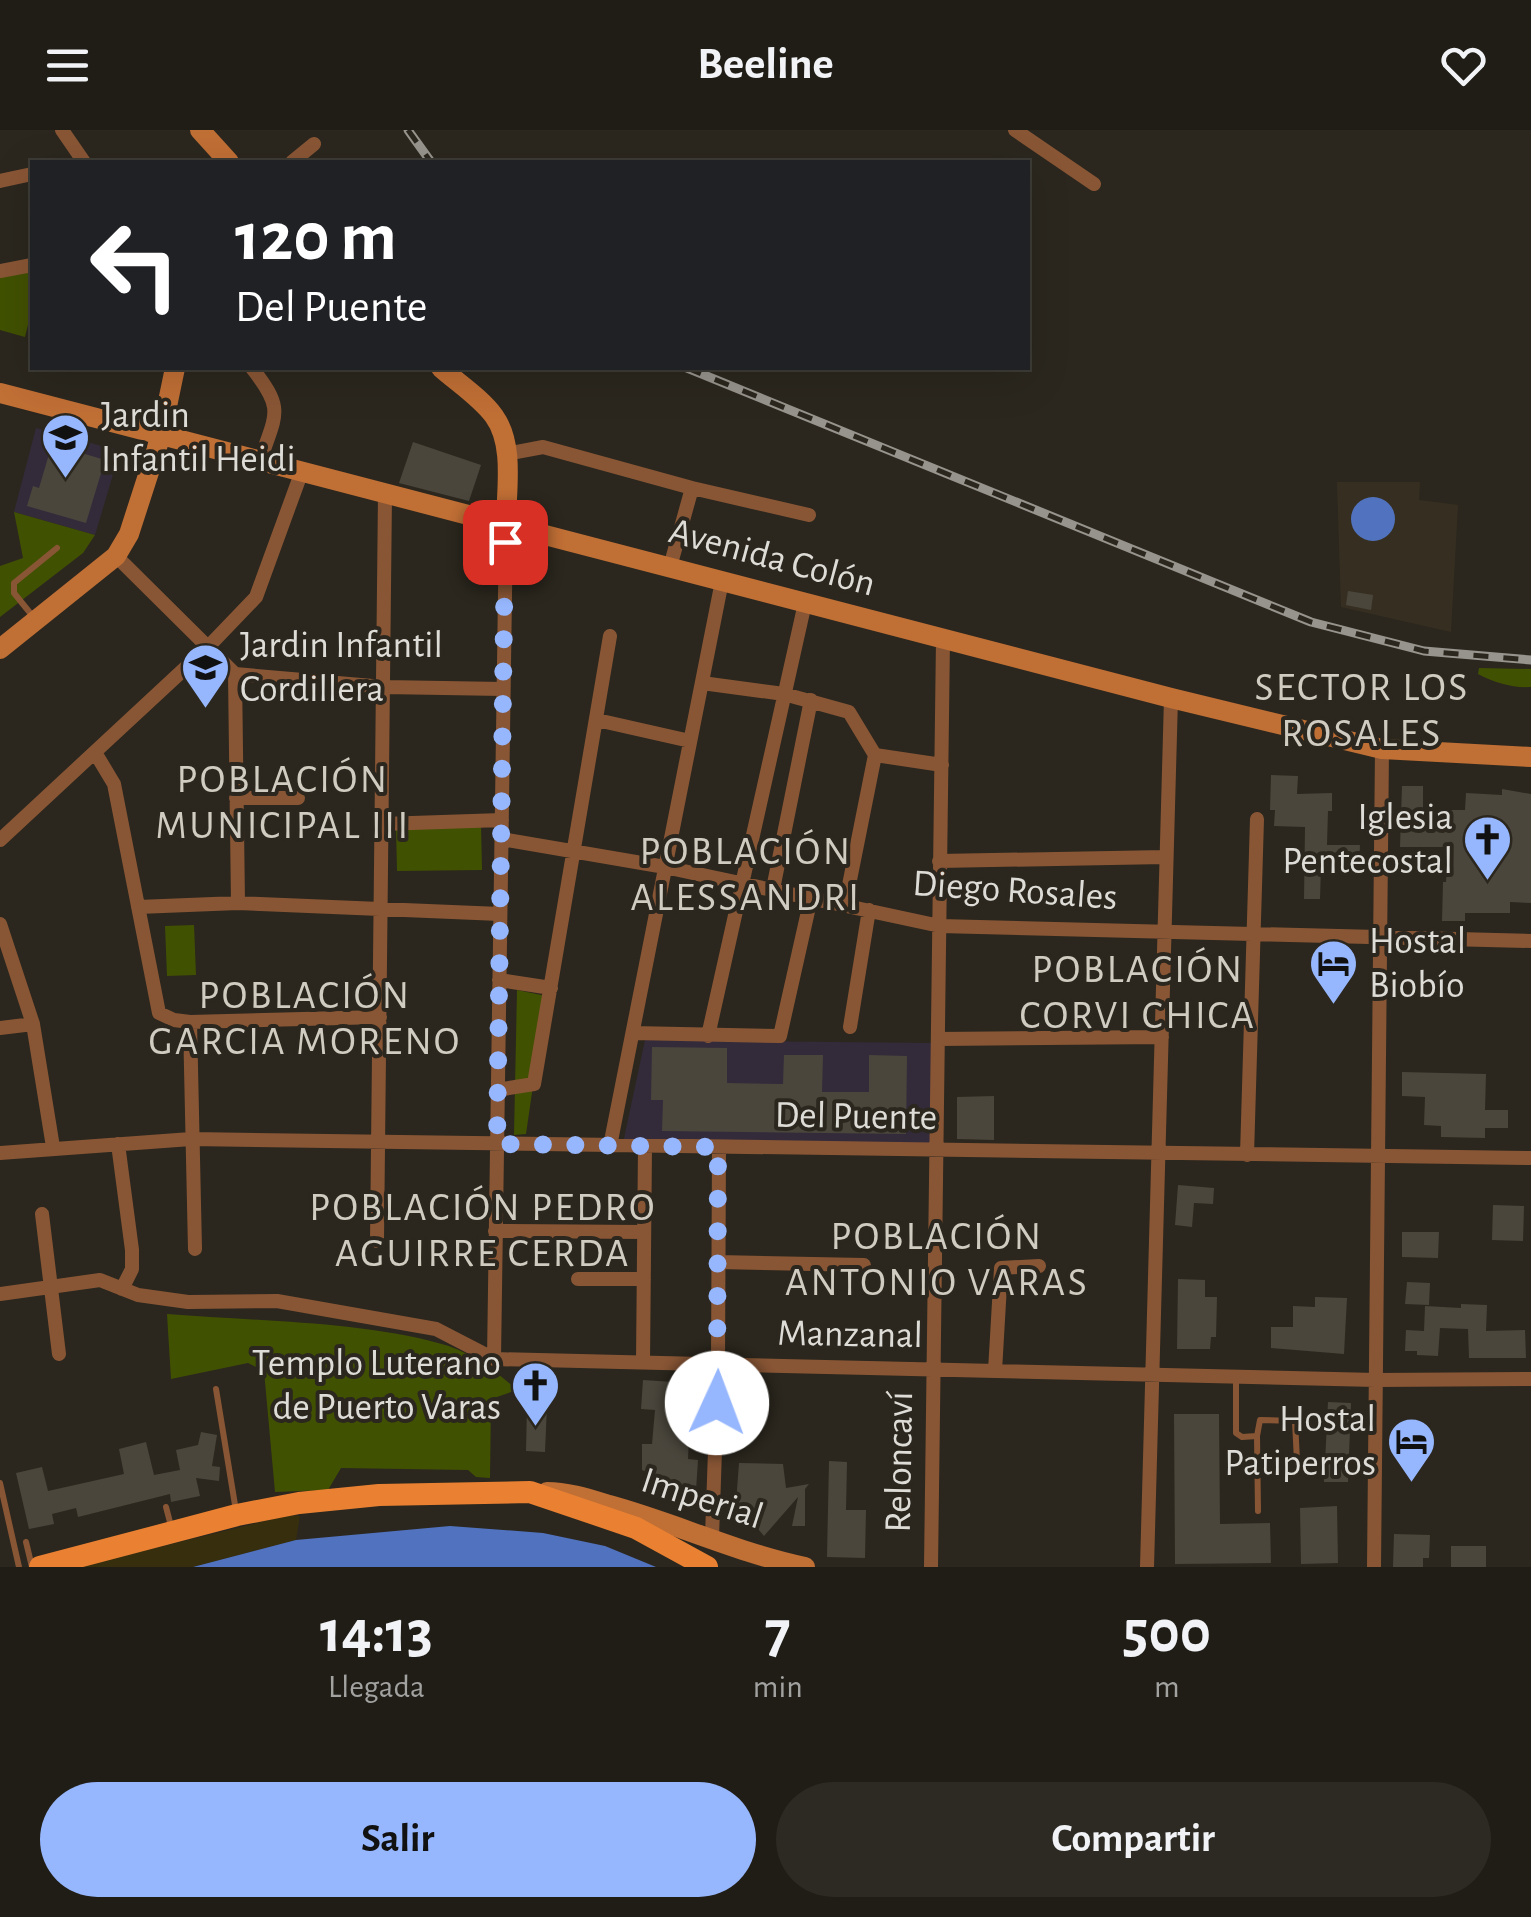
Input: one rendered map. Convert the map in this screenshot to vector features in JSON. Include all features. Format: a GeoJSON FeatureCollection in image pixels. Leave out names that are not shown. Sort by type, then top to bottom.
{"type":"FeatureCollection","features":[{"type":"Feature","properties":{"kind":"main road"},"geometry":{"type":"LineString","coordinates":[[204,131],[227,160]]}},
{"type":"Feature","properties":{"kind":"main road"},"geometry":{"type":"LineString","coordinates":[[0,649],[116,556],[129,534],[161,435],[175,370]]}},
{"type":"Feature","properties":{"kind":"main road"},"geometry":{"type":"LineString","coordinates":[[444,370],[494,416],[502,430],[506,525]]}},
{"type":"Feature","properties":{"kind":"main road","name":"Avenida Colón"},"geometry":{"type":"LineString","coordinates":[[0,393],[1171,698],[1382,749],[1531,757]]}},
{"type":"Feature","properties":{"kind":"main road"},"geometry":{"type":"LineString","coordinates":[[517,1495],[614,1520]]}},
{"type":"Feature","properties":{"kind":"main road"},"geometry":{"type":"LineString","coordinates":[[40,1567],[237,1515],[339,1498],[517,1495],[567,1498],[658,1538],[707,1567]]}},
{"type":"Feature","properties":{"kind":"main road","name":"Imperial"},"geometry":{"type":"LineString","coordinates":[[567,1498],[805,1567]]}},
{"type":"Feature","properties":{"kind":"street"},"geometry":{"type":"LineString","coordinates":[[62,130],[83,160]]}},
{"type":"Feature","properties":{"kind":"street"},"geometry":{"type":"LineString","coordinates":[[1014,130],[1094,184]]}},
{"type":"Feature","properties":{"kind":"street"},"geometry":{"type":"LineString","coordinates":[[294,160],[314,144]]}},
{"type":"Feature","properties":{"kind":"street"},"geometry":{"type":"LineString","coordinates":[[0,181],[30,174]]}},
{"type":"Feature","properties":{"kind":"street"},"geometry":{"type":"LineString","coordinates":[[0,271],[30,265]]}},
{"type":"Feature","properties":{"kind":"street"},"geometry":{"type":"LineString","coordinates":[[254,370],[276,406],[260,461]]}},
{"type":"Feature","properties":{"kind":"street"},"geometry":{"type":"LineString","coordinates":[[506,454],[543,447],[809,515]]}},
{"type":"Feature","properties":{"kind":"street"},"geometry":{"type":"LineString","coordinates":[[0,840],[96,754],[256,597],[302,471]]}},
{"type":"Feature","properties":{"kind":"street"},"geometry":{"type":"LineString","coordinates":[[670,567],[692,488]]}},
{"type":"Feature","properties":{"kind":"street"},"geometry":{"type":"LineString","coordinates":[[377,1241],[385,494]]}},
{"type":"Feature","properties":{"kind":"street"},"geometry":{"type":"LineString","coordinates":[[494,1359],[506,525]]}},
{"type":"Feature","properties":{"kind":"street"},"geometry":{"type":"LineString","coordinates":[[116,556],[235,674],[384,687],[503,689]]}},
{"type":"Feature","properties":{"kind":"street"},"geometry":{"type":"LineString","coordinates":[[610,1146],[722,581]]}},
{"type":"Feature","properties":{"kind":"street"},"geometry":{"type":"LineString","coordinates":[[708,1036],[805,603]]}},
{"type":"Feature","properties":{"kind":"street"},"geometry":{"type":"LineString","coordinates":[[498,1090],[534,1084],[610,636]]}},
{"type":"Feature","properties":{"kind":"street","name":"Reloncaví"},"geometry":{"type":"LineString","coordinates":[[931,1567],[944,639]]}},
{"type":"Feature","properties":{"kind":"street"},"geometry":{"type":"LineString","coordinates":[[235,674],[238,903]]}},
{"type":"Feature","properties":{"kind":"street"},"geometry":{"type":"LineString","coordinates":[[702,682],[784,694],[850,712],[875,755],[845,905]]}},
{"type":"Feature","properties":{"kind":"street"},"geometry":{"type":"LineString","coordinates":[[1147,1567],[1171,698]]}},
{"type":"Feature","properties":{"kind":"street"},"geometry":{"type":"LineString","coordinates":[[773,890],[811,700]]}},
{"type":"Feature","properties":{"kind":"street"},"geometry":{"type":"LineString","coordinates":[[596,720],[690,740]]}},
{"type":"Feature","properties":{"kind":"street"},"geometry":{"type":"LineString","coordinates":[[1374,1567],[1382,749]]}},
{"type":"Feature","properties":{"kind":"street"},"geometry":{"type":"LineString","coordinates":[[96,754],[114,784],[160,1013],[190,1022],[380,1017]]}},
{"type":"Feature","properties":{"kind":"street"},"geometry":{"type":"LineString","coordinates":[[875,755],[942,765]]}},
{"type":"Feature","properties":{"kind":"street"},"geometry":{"type":"LineString","coordinates":[[236,798],[298,798]]}},
{"type":"Feature","properties":{"kind":"street"},"geometry":{"type":"LineString","coordinates":[[382,824],[502,820]]}},
{"type":"Feature","properties":{"kind":"street"},"geometry":{"type":"LineString","coordinates":[[1247,1155],[1257,820]]}},
{"type":"Feature","properties":{"kind":"street","name":"Diego Rosales"},"geometry":{"type":"LineString","coordinates":[[501,839],[666,867],[940,926],[1531,941]]}},
{"type":"Feature","properties":{"kind":"street"},"geometry":{"type":"LineString","coordinates":[[939,861],[1165,857]]}},
{"type":"Feature","properties":{"kind":"street"},"geometry":{"type":"LineString","coordinates":[[633,1032],[780,1036],[811,898]]}},
{"type":"Feature","properties":{"kind":"street"},"geometry":{"type":"LineString","coordinates":[[138,907],[238,903],[500,914]]}},
{"type":"Feature","properties":{"kind":"street"},"geometry":{"type":"LineString","coordinates":[[850,1027],[869,910]]}},
{"type":"Feature","properties":{"kind":"street"},"geometry":{"type":"LineString","coordinates":[[0,924],[32,1024],[53,1147]]}},
{"type":"Feature","properties":{"kind":"street"},"geometry":{"type":"LineString","coordinates":[[499,980],[551,988]]}},
{"type":"Feature","properties":{"kind":"street"},"geometry":{"type":"LineString","coordinates":[[190,1022],[196,1249]]}},
{"type":"Feature","properties":{"kind":"street"},"geometry":{"type":"LineString","coordinates":[[0,1028],[32,1024]]}},
{"type":"Feature","properties":{"kind":"street"},"geometry":{"type":"LineString","coordinates":[[938,1039],[1162,1037]]}},
{"type":"Feature","properties":{"kind":"street","name":"Del Puente"},"geometry":{"type":"LineString","coordinates":[[0,1154],[53,1147],[191,1140],[1531,1158]]}},
{"type":"Feature","properties":{"kind":"street"},"geometry":{"type":"LineString","coordinates":[[118,1144],[132,1250],[132,1269],[122,1289]]}},
{"type":"Feature","properties":{"kind":"street"},"geometry":{"type":"LineString","coordinates":[[643,1362],[645,1146]]}},
{"type":"Feature","properties":{"kind":"street"},"geometry":{"type":"LineString","coordinates":[[712,1537],[718,1364],[718,1147]]}},
{"type":"Feature","properties":{"kind":"street"},"geometry":{"type":"LineString","coordinates":[[42,1214],[59,1354]]}},
{"type":"Feature","properties":{"kind":"street"},"geometry":{"type":"LineString","coordinates":[[496,1231],[644,1232]]}},
{"type":"Feature","properties":{"kind":"street"},"geometry":{"type":"LineString","coordinates":[[718,1262],[864,1265]]}},
{"type":"Feature","properties":{"kind":"street"},"geometry":{"type":"LineString","coordinates":[[995,1371],[1001,1268],[1039,1266]]}},
{"type":"Feature","properties":{"kind":"street"},"geometry":{"type":"LineString","coordinates":[[578,1279],[644,1279]]}},
{"type":"Feature","properties":{"kind":"street","name":"Manzanal"},"geometry":{"type":"LineString","coordinates":[[0,1294],[100,1280],[138,1295],[188,1302],[277,1302],[436,1330],[494,1359],[1376,1380],[1531,1379]]}},
{"type":"Feature","properties":{"kind":"lane"},"geometry":{"type":"LineString","coordinates":[[36,620],[14,594],[13,586],[57,548]]}},
{"type":"Feature","properties":{"kind":"lane"},"geometry":{"type":"LineString","coordinates":[[1236,1376],[1236,1433],[1242,1437],[1257,1436]]}},
{"type":"Feature","properties":{"kind":"lane"},"geometry":{"type":"LineString","coordinates":[[216,1389],[237,1515]]}},
{"type":"Feature","properties":{"kind":"lane"},"geometry":{"type":"LineString","coordinates":[[1258,1512],[1260,1420],[1291,1418],[1296,1425],[1297,1461]]}},
{"type":"Feature","properties":{"kind":"lane"},"geometry":{"type":"LineString","coordinates":[[0,1483],[19,1567]]}},
{"type":"Feature","properties":{"kind":"lane"},"geometry":{"type":"LineString","coordinates":[[166,1507],[172,1532]]}},
{"type":"Feature","properties":{"kind":"lane"},"geometry":{"type":"LineString","coordinates":[[26,1542],[32,1567]]}},
{"type":"Feature","properties":{"kind":"shaded area","name":"Jardin Infantil Heidi"},"geometry":{"type":"Polygon","coordinates":[[[36,428],[120,451],[95,535],[14,512],[36,428]]]}},
{"type":"Feature","properties":{"kind":"shaded area"},"geometry":{"type":"Polygon","coordinates":[[[1337,482],[1420,482],[1419,500],[1458,505],[1451,632],[1341,607],[1337,482]]]}},
{"type":"Feature","properties":{"kind":"shaded area"},"geometry":{"type":"Polygon","coordinates":[[[645,1040],[931,1043],[931,1150],[623,1143],[645,1040]]]}},
{"type":"Feature","properties":{"kind":"green space"},"geometry":{"type":"Polygon","coordinates":[[[30,271],[30,316],[25,337],[0,330],[0,277],[30,271]]]}},
{"type":"Feature","properties":{"kind":"green space"},"geometry":{"type":"Polygon","coordinates":[[[14,512],[95,535],[83,553],[0,617],[0,566],[23,558],[14,512]]]}},
{"type":"Feature","properties":{"kind":"green space"},"geometry":{"type":"Polygon","coordinates":[[[1479,668],[1531,669],[1531,687],[1497,682],[1478,674],[1479,668]]]}},
{"type":"Feature","properties":{"kind":"green space"},"geometry":{"type":"Polygon","coordinates":[[[481,825],[482,870],[397,871],[396,827],[481,825]]]}},
{"type":"Feature","properties":{"kind":"green space"},"geometry":{"type":"Polygon","coordinates":[[[194,925],[196,975],[167,976],[165,926],[194,925]]]}},
{"type":"Feature","properties":{"kind":"green space"},"geometry":{"type":"Polygon","coordinates":[[[517,990],[546,996],[526,1134],[514,1135],[517,990]]]}},
{"type":"Feature","properties":{"kind":"green space"},"geometry":{"type":"Polygon","coordinates":[[[167,1314],[374,1330],[438,1343],[470,1356],[517,1390],[491,1399],[490,1478],[476,1477],[468,1470],[341,1468],[328,1490],[275,1492],[264,1371],[248,1363],[171,1379],[167,1314]]]}},
{"type":"Feature","properties":{"kind":"sand"},"geometry":{"type":"Polygon","coordinates":[[[290,1515],[300,1516],[296,1540],[193,1567],[78,1567],[290,1515]]]}},
{"type":"Feature","properties":{"kind":"water"},"geometry":{"type":"Polygon","coordinates":[[[1373,497],[1389,503],[1395,519],[1389,535],[1373,541],[1357,535],[1351,519],[1357,503],[1373,497]]]}},
{"type":"Feature","properties":{"kind":"water"},"geometry":{"type":"Polygon","coordinates":[[[450,1526],[543,1533],[605,1546],[656,1567],[193,1567],[296,1540],[450,1526]]]}},
{"type":"Feature","properties":{"kind":"building"},"geometry":{"type":"Polygon","coordinates":[[[413,442],[481,465],[469,501],[399,483],[413,442]]]}},
{"type":"Feature","properties":{"kind":"building"},"geometry":{"type":"Polygon","coordinates":[[[52,444],[105,460],[86,523],[27,506],[33,486],[39,488],[52,444]]]}},
{"type":"Feature","properties":{"kind":"building"},"geometry":{"type":"Polygon","coordinates":[[[1348,591],[1373,595],[1371,610],[1346,605],[1348,591]]]}},
{"type":"Feature","properties":{"kind":"building"},"geometry":{"type":"Polygon","coordinates":[[[1271,775],[1298,776],[1297,794],[1332,793],[1327,845],[1360,845],[1359,867],[1321,867],[1320,899],[1304,899],[1305,827],[1274,826],[1275,810],[1270,810],[1271,775]]]}},
{"type":"Feature","properties":{"kind":"building"},"geometry":{"type":"Polygon","coordinates":[[[1402,786],[1423,786],[1423,810],[1465,810],[1466,793],[1502,795],[1502,789],[1531,794],[1531,903],[1510,902],[1510,913],[1465,913],[1465,921],[1442,921],[1449,847],[1400,847],[1402,786]]]}},
{"type":"Feature","properties":{"kind":"building"},"geometry":{"type":"Polygon","coordinates":[[[652,1047],[727,1048],[727,1083],[783,1084],[784,1055],[823,1055],[822,1092],[869,1092],[869,1055],[907,1056],[906,1134],[662,1131],[663,1100],[651,1100],[652,1047]]]}},
{"type":"Feature","properties":{"kind":"building"},"geometry":{"type":"Polygon","coordinates":[[[1402,1072],[1486,1074],[1485,1110],[1508,1110],[1508,1128],[1485,1128],[1485,1138],[1441,1137],[1441,1126],[1424,1125],[1425,1097],[1402,1096],[1402,1072]]]}},
{"type":"Feature","properties":{"kind":"building"},"geometry":{"type":"Polygon","coordinates":[[[994,1096],[994,1140],[957,1139],[957,1097],[994,1096]]]}},
{"type":"Feature","properties":{"kind":"building"},"geometry":{"type":"Polygon","coordinates":[[[1178,1185],[1214,1188],[1213,1204],[1194,1203],[1192,1227],[1175,1225],[1178,1185]]]}},
{"type":"Feature","properties":{"kind":"building"},"geometry":{"type":"Polygon","coordinates":[[[1493,1205],[1524,1206],[1523,1241],[1492,1240],[1493,1205]]]}},
{"type":"Feature","properties":{"kind":"building"},"geometry":{"type":"Polygon","coordinates":[[[1402,1232],[1439,1232],[1438,1258],[1402,1257],[1402,1232]]]}},
{"type":"Feature","properties":{"kind":"building"},"geometry":{"type":"Polygon","coordinates":[[[1178,1279],[1205,1280],[1205,1297],[1217,1297],[1216,1337],[1211,1337],[1210,1349],[1177,1349],[1178,1279]]]}},
{"type":"Feature","properties":{"kind":"building"},"geometry":{"type":"Polygon","coordinates":[[[1407,1282],[1430,1283],[1429,1305],[1405,1304],[1407,1282]]]}},
{"type":"Feature","properties":{"kind":"building"},"geometry":{"type":"Polygon","coordinates":[[[1315,1297],[1347,1298],[1344,1354],[1271,1348],[1271,1327],[1293,1327],[1293,1306],[1315,1307],[1315,1297]]]}},
{"type":"Feature","properties":{"kind":"building"},"geometry":{"type":"Polygon","coordinates":[[[1461,1304],[1487,1305],[1486,1331],[1525,1330],[1526,1358],[1469,1358],[1468,1329],[1440,1328],[1438,1356],[1405,1351],[1406,1330],[1424,1331],[1425,1306],[1461,1308],[1461,1304]]]}},
{"type":"Feature","properties":{"kind":"building"},"geometry":{"type":"Polygon","coordinates":[[[643,1380],[703,1384],[700,1419],[690,1418],[688,1459],[698,1460],[696,1490],[683,1489],[642,1470],[642,1444],[652,1444],[655,1410],[641,1409],[643,1380]]]}},
{"type":"Feature","properties":{"kind":"building"},"geometry":{"type":"Polygon","coordinates":[[[1328,1402],[1351,1403],[1348,1482],[1324,1482],[1328,1402]]]}},
{"type":"Feature","properties":{"kind":"building","name":"Templo Luterano de Puerto Varas"},"geometry":{"type":"Polygon","coordinates":[[[527,1406],[547,1406],[545,1452],[526,1451],[527,1406]]]}},
{"type":"Feature","properties":{"kind":"building"},"geometry":{"type":"Polygon","coordinates":[[[1174,1414],[1219,1414],[1220,1524],[1270,1523],[1271,1563],[1175,1564],[1174,1414]]]}},
{"type":"Feature","properties":{"kind":"building"},"geometry":{"type":"Polygon","coordinates":[[[201,1432],[217,1435],[212,1466],[220,1467],[219,1481],[196,1478],[200,1496],[171,1502],[170,1494],[78,1517],[76,1508],[52,1514],[54,1524],[29,1529],[16,1473],[42,1467],[48,1491],[124,1474],[119,1449],[146,1442],[154,1475],[180,1470],[176,1450],[198,1445],[201,1432]]]}},
{"type":"Feature","properties":{"kind":"building"},"geometry":{"type":"Polygon","coordinates":[[[829,1461],[847,1462],[846,1510],[866,1510],[865,1558],[827,1557],[829,1461]]]}},
{"type":"Feature","properties":{"kind":"building"},"geometry":{"type":"Polygon","coordinates":[[[739,1463],[783,1464],[786,1488],[809,1484],[805,1489],[805,1526],[792,1526],[798,1497],[764,1536],[736,1503],[739,1463]]]}},
{"type":"Feature","properties":{"kind":"building"},"geometry":{"type":"Polygon","coordinates":[[[1337,1506],[1338,1563],[1301,1564],[1300,1508],[1337,1506]]]}},
{"type":"Feature","properties":{"kind":"building"},"geometry":{"type":"Polygon","coordinates":[[[1394,1534],[1430,1535],[1429,1558],[1423,1558],[1423,1567],[1393,1567],[1394,1534]]]}},
{"type":"Feature","properties":{"kind":"building"},"geometry":{"type":"Polygon","coordinates":[[[1451,1546],[1486,1546],[1486,1567],[1451,1567],[1451,1546]]]}},
{"type":"Feature","properties":{"kind":"railway"},"geometry":{"type":"LineString","coordinates":[[408,130],[430,160]]}},
{"type":"Feature","properties":{"kind":"railway"},"geometry":{"type":"LineString","coordinates":[[692,370],[1311,622],[1424,651],[1531,660]]}},
{"type":"Feature","properties":{"kind":"place","name":"Jardin Infantil Heidi"},"geometry":{"type":"Point","coordinates":[66,480]}},
{"type":"Feature","properties":{"kind":"place","name":"Jardin Infantil Cordillera"},"geometry":{"type":"Point","coordinates":[205,710]}},
{"type":"Feature","properties":{"kind":"place","name":"Iglesia Pentecostal"},"geometry":{"type":"Point","coordinates":[1488,882]}},
{"type":"Feature","properties":{"kind":"place","name":"Hostal Biobío"},"geometry":{"type":"Point","coordinates":[1334,1006]}},
{"type":"Feature","properties":{"kind":"place","name":"Templo Luterano de Puerto Varas"},"geometry":{"type":"Point","coordinates":[536,1428]}},
{"type":"Feature","properties":{"kind":"place","name":"Hostal Patiperros"},"geometry":{"type":"Point","coordinates":[1411,1484]}},
{"type":"Feature","properties":{"kind":"district","name":"SECTOR LOS ROSALES"},"geometry":{"type":"Point","coordinates":[1362,711]}},
{"type":"Feature","properties":{"kind":"district","name":"POBLACIÓN MUNICIPAL III"},"geometry":{"type":"Point","coordinates":[283,803]}},
{"type":"Feature","properties":{"kind":"district","name":"POBLACIÓN ALESSANDRI"},"geometry":{"type":"Point","coordinates":[746,875]}},
{"type":"Feature","properties":{"kind":"district","name":"POBLACIÓN CORVI CHICA"},"geometry":{"type":"Point","coordinates":[1138,993]}},
{"type":"Feature","properties":{"kind":"district","name":"POBLACIÓN GARCIA MORENO"},"geometry":{"type":"Point","coordinates":[305,1019]}},
{"type":"Feature","properties":{"kind":"district","name":"POBLACIÓN PEDRO AGUIRRE CERDA"},"geometry":{"type":"Point","coordinates":[483,1231]}},
{"type":"Feature","properties":{"kind":"district","name":"POBLACIÓN ANTONIO VARAS"},"geometry":{"type":"Point","coordinates":[937,1260]}},
{"type":"Feature","properties":{"kind":"route"},"geometry":{"type":"LineString","coordinates":[[505,542],[497,1144],[718,1147],[717,1403]]}}]}
